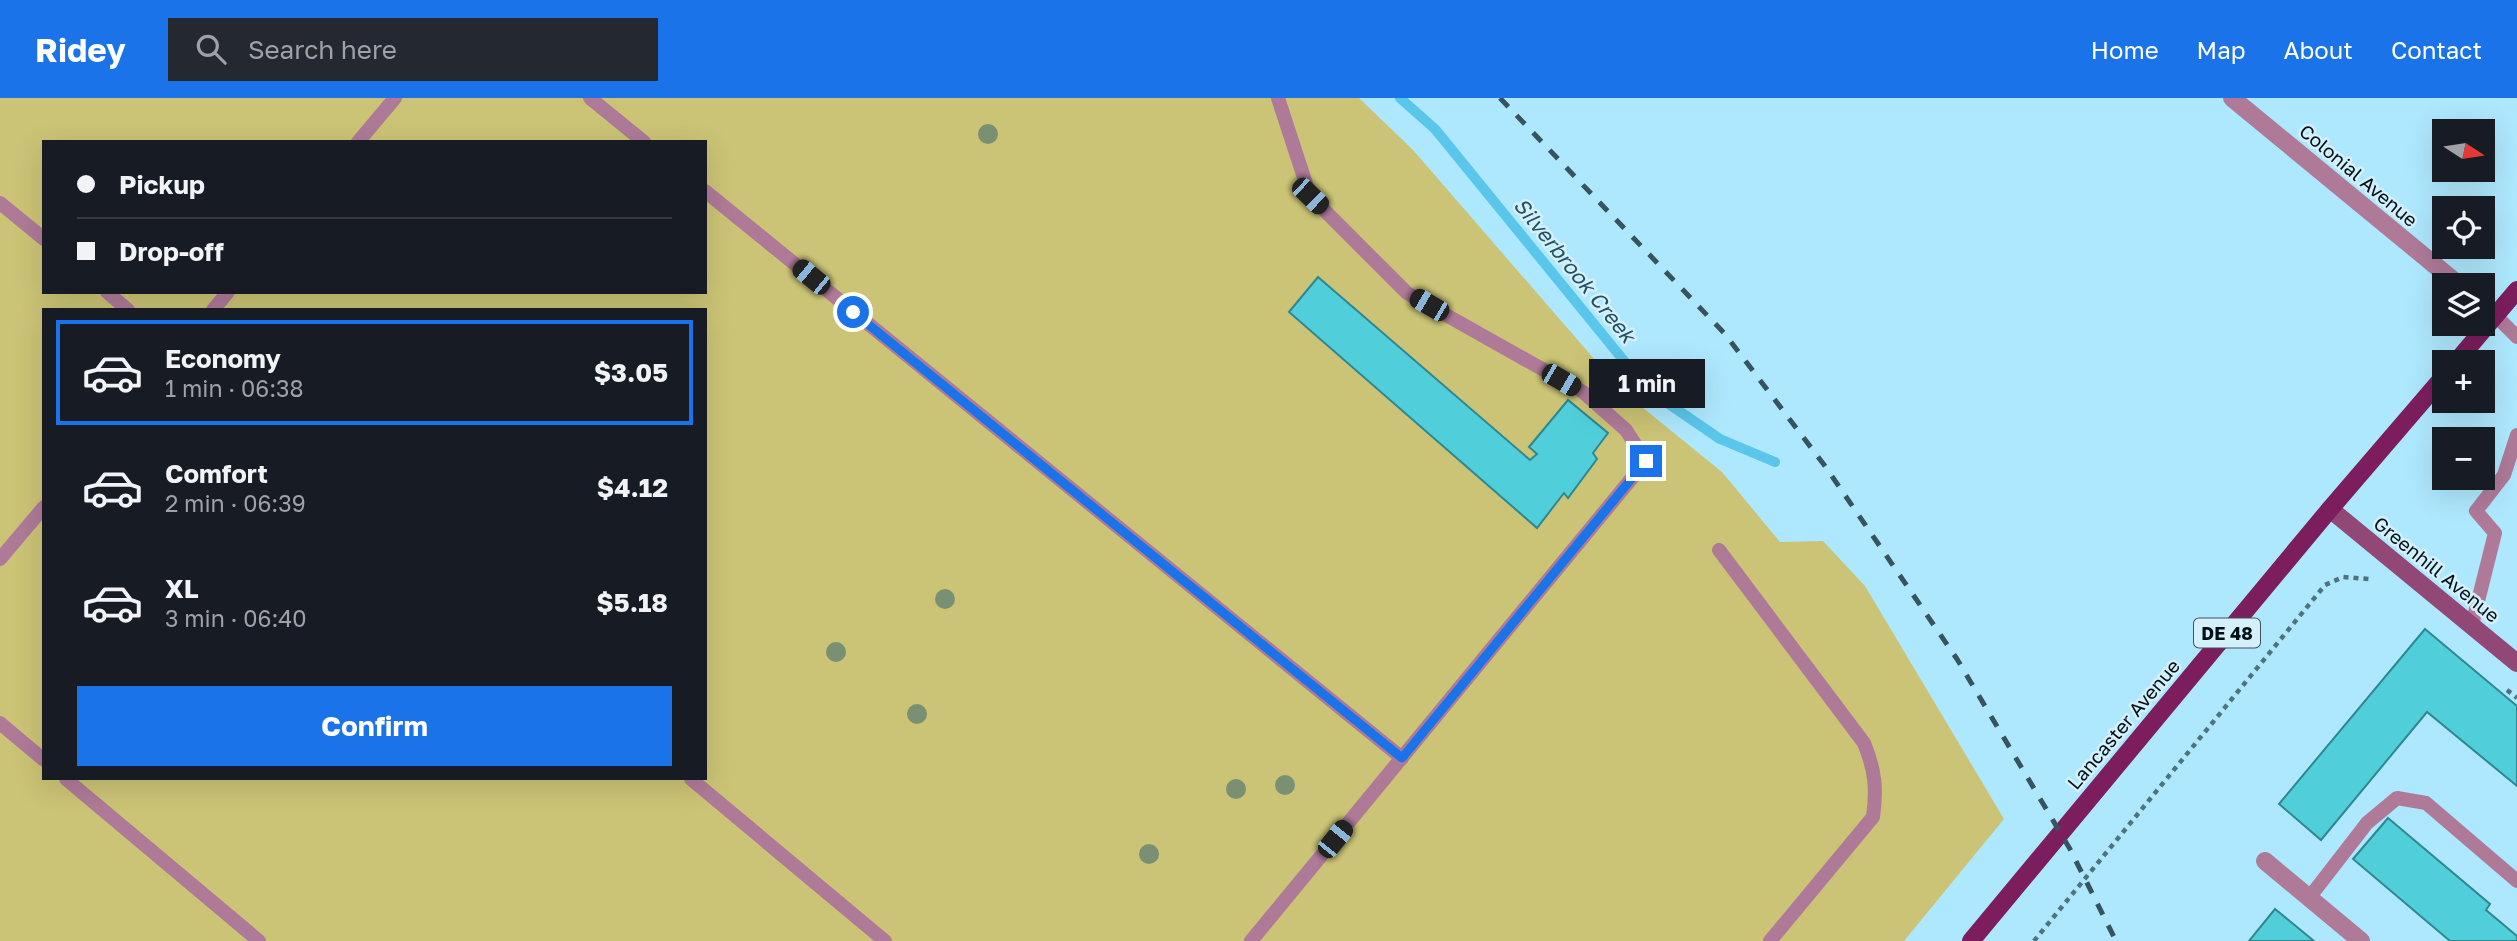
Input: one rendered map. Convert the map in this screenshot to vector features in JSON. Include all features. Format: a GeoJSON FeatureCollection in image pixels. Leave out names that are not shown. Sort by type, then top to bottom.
{"type":"FeatureCollection","features":[{"type":"Feature","properties":{"kind":"main road"},"geometry":{"type":"LineString","coordinates":[[2495,307],[2517,290]]}},
{"type":"Feature","properties":{"kind":"main road","name":"Lancaster Avenue"},"geometry":{"type":"LineString","coordinates":[[1971,941],[2432,390]]}},
{"type":"Feature","properties":{"kind":"street","name":"Colonial Avenue"},"geometry":{"type":"LineString","coordinates":[[2232,98],[2444,273]]}},
{"type":"Feature","properties":{"kind":"street","name":"Greenhill Avenue"},"geometry":{"type":"LineString","coordinates":[[2330,509],[2517,663]]}},
{"type":"Feature","properties":{"kind":"street"},"geometry":{"type":"LineString","coordinates":[[2265,861],[2361,941]]}},
{"type":"Feature","properties":{"kind":"lane"},"geometry":{"type":"LineString","coordinates":[[360,140],[395,98]]}},
{"type":"Feature","properties":{"kind":"lane"},"geometry":{"type":"LineString","coordinates":[[590,98],[642,140]]}},
{"type":"Feature","properties":{"kind":"lane"},"geometry":{"type":"LineString","coordinates":[[1251,941],[1646,461],[1626,430],[1583,392],[1407,292],[1339,225],[1310,196],[1278,98]]}},
{"type":"Feature","properties":{"kind":"lane"},"geometry":{"type":"LineString","coordinates":[[707,193],[1402,758]]}},
{"type":"Feature","properties":{"kind":"lane"},"geometry":{"type":"LineString","coordinates":[[0,203],[42,237]]}},
{"type":"Feature","properties":{"kind":"lane"},"geometry":{"type":"LineString","coordinates":[[109,294],[126,308]]}},
{"type":"Feature","properties":{"kind":"lane"},"geometry":{"type":"LineString","coordinates":[[214,308],[226,294]]}},
{"type":"Feature","properties":{"kind":"lane"},"geometry":{"type":"LineString","coordinates":[[2495,316],[2517,337]]}},
{"type":"Feature","properties":{"kind":"lane"},"geometry":{"type":"LineString","coordinates":[[2472,625],[2496,533],[2476,511],[2504,475],[2517,435]]}},
{"type":"Feature","properties":{"kind":"lane"},"geometry":{"type":"LineString","coordinates":[[0,559],[42,510]]}},
{"type":"Feature","properties":{"kind":"lane"},"geometry":{"type":"LineString","coordinates":[[1719,550],[1864,743],[1875,770],[1877,792],[1872,817],[1770,941]]}},
{"type":"Feature","properties":{"kind":"lane"},"geometry":{"type":"LineString","coordinates":[[0,723],[42,758]]}},
{"type":"Feature","properties":{"kind":"lane"},"geometry":{"type":"LineString","coordinates":[[67,780],[259,941]]}},
{"type":"Feature","properties":{"kind":"lane"},"geometry":{"type":"LineString","coordinates":[[692,780],[885,941]]}},
{"type":"Feature","properties":{"kind":"lane"},"geometry":{"type":"LineString","coordinates":[[2309,898],[2367,823],[2397,798],[2426,803],[2517,881]]}},
{"type":"Feature","properties":{"kind":"path"},"geometry":{"type":"LineString","coordinates":[[2034,941],[2325,585],[2343,577],[2371,579]]}},
{"type":"Feature","properties":{"kind":"path"},"geometry":{"type":"LineString","coordinates":[[2496,681],[2517,698]]}},
{"type":"Feature","properties":{"kind":"shaded area"},"geometry":{"type":"Polygon","coordinates":[[[0,98],[1359,98],[1413,150],[1621,390],[1722,472],[1780,542],[1823,541],[1865,586],[2004,819],[1904,941],[0,941],[0,98]]]}},
{"type":"Feature","properties":{"kind":"building"},"geometry":{"type":"Polygon","coordinates":[[[1318,277],[1530,460],[1537,454],[1529,447],[1568,400],[1608,433],[1593,453],[1597,459],[1568,498],[1564,493],[1537,528],[1289,312],[1318,277]]]}},
{"type":"Feature","properties":{"kind":"building"},"geometry":{"type":"Polygon","coordinates":[[[2425,629],[2517,706],[2517,786],[2427,712],[2321,840],[2279,804],[2425,629]]]}},
{"type":"Feature","properties":{"kind":"building"},"geometry":{"type":"Polygon","coordinates":[[[2388,818],[2490,904],[2486,910],[2517,936],[2517,941],[2450,941],[2353,859],[2388,818]]]}},
{"type":"Feature","properties":{"kind":"building"},"geometry":{"type":"Polygon","coordinates":[[[2275,909],[2314,941],[2249,941],[2275,909]]]}},
{"type":"Feature","properties":{"kind":"waterway","name":"Silverbrook Creek"},"geometry":{"type":"LineString","coordinates":[[1400,98],[1435,129],[1647,389],[1720,439],[1775,462]]}},
{"type":"Feature","properties":{"kind":"railway"},"geometry":{"type":"LineString","coordinates":[[1500,98],[1725,334],[1825,466],[1957,659],[2070,849],[2116,941]]}},
{"type":"Feature","properties":{"kind":"route"},"geometry":{"type":"LineString","coordinates":[[853,312],[1402,758],[1646,461]]}}]}
